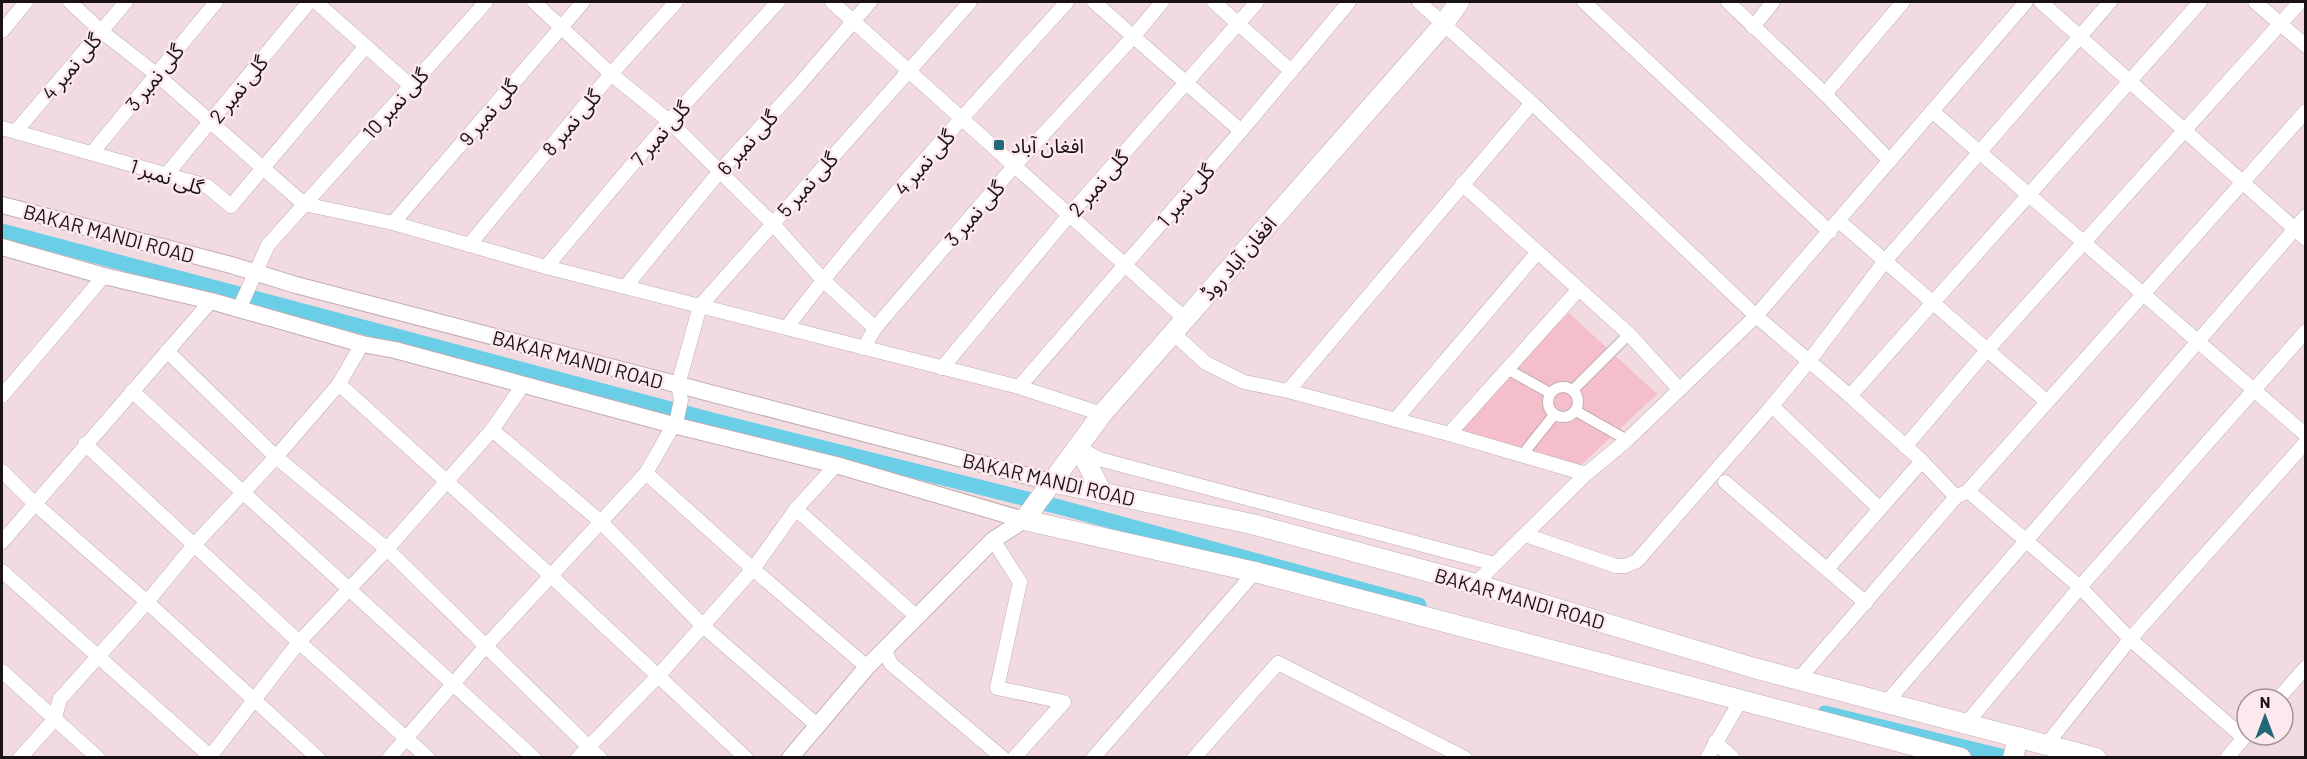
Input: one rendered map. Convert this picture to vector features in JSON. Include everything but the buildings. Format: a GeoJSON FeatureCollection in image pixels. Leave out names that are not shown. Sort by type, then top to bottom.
{"type":"FeatureCollection","features":[{"type":"Feature","properties":{"kind":"main road","name":"افغان آباد روڈ"},"geometry":{"type":"LineString","coordinates":[[1026,517],[1102,414],[1443,25],[1459,2]]}},
{"type":"Feature","properties":{"kind":"main road"},"geometry":{"type":"LineString","coordinates":[[1079,447],[1102,493]]}},
{"type":"Feature","properties":{"kind":"main road","name":"BAKAR MANDI ROAD"},"geometry":{"type":"LineString","coordinates":[[1046,489],[1102,493],[1252,524],[1475,584],[1798,680],[2096,758]]}},
{"type":"Feature","properties":{"kind":"main road","name":"BAKAR MANDI ROAD"},"geometry":{"type":"LineString","coordinates":[[1026,517],[1255,572],[1741,700],[1929,753],[1961,758]]}},
{"type":"Feature","properties":{"kind":"main road"},"geometry":{"type":"LineString","coordinates":[[2013,758],[2018,737]]}},
{"type":"Feature","properties":{"kind":"street"},"geometry":{"type":"LineString","coordinates":[[2,31],[26,2]]}},
{"type":"Feature","properties":{"kind":"street"},"geometry":{"type":"LineString","coordinates":[[70,2],[304,204],[393,223],[546,267],[1019,387],[1102,414]]}},
{"type":"Feature","properties":{"kind":"street","name":"گلی نمبر 4"},"geometry":{"type":"LineString","coordinates":[[16,131],[126,2]]}},
{"type":"Feature","properties":{"kind":"street","name":"گلی نمبر 3"},"geometry":{"type":"LineString","coordinates":[[92,153],[216,2]]}},
{"type":"Feature","properties":{"kind":"street","name":"گلی نمبر 2"},"geometry":{"type":"LineString","coordinates":[[166,175],[309,2]]}},
{"type":"Feature","properties":{"kind":"street"},"geometry":{"type":"LineString","coordinates":[[316,2],[411,86]]}},
{"type":"Feature","properties":{"kind":"street","name":"گلی نمبر 10"},"geometry":{"type":"LineString","coordinates":[[239,309],[268,245],[486,2]]}},
{"type":"Feature","properties":{"kind":"street"},"geometry":{"type":"LineString","coordinates":[[534,2],[611,74],[669,121],[772,223],[823,280],[875,328]]}},
{"type":"Feature","properties":{"kind":"street","name":"گلی نمبر 9"},"geometry":{"type":"LineString","coordinates":[[393,223],[583,2]]}},
{"type":"Feature","properties":{"kind":"street","name":"گلی نمبر 8"},"geometry":{"type":"LineString","coordinates":[[469,245],[611,74],[676,2]]}},
{"type":"Feature","properties":{"kind":"street","name":"گلی نمبر 7"},"geometry":{"type":"LineString","coordinates":[[546,267],[669,121],[778,2]]}},
{"type":"Feature","properties":{"kind":"street"},"geometry":{"type":"LineString","coordinates":[[832,2],[1125,263],[1206,363],[1244,382],[1288,391],[1449,434],[1586,474]]}},
{"type":"Feature","properties":{"kind":"street","name":"گلی نمبر 6"},"geometry":{"type":"LineString","coordinates":[[626,286],[720,171],[798,86],[870,2]]}},
{"type":"Feature","properties":{"kind":"street","name":"گلی نمبر 5"},"geometry":{"type":"LineString","coordinates":[[389,758],[485,647],[646,473],[675,422],[700,306],[970,2]]}},
{"type":"Feature","properties":{"kind":"street","name":"گلی نمبر 4"},"geometry":{"type":"LineString","coordinates":[[787,327],[823,280],[962,118],[1066,2]]}},
{"type":"Feature","properties":{"kind":"street"},"geometry":{"type":"LineString","coordinates":[[1094,2],[1241,131]]}},
{"type":"Feature","properties":{"kind":"street","name":"گلی نمبر 3"},"geometry":{"type":"LineString","coordinates":[[864,348],[875,328],[1015,165],[1133,37],[1162,2]]}},
{"type":"Feature","properties":{"kind":"street"},"geometry":{"type":"LineString","coordinates":[[1214,2],[1292,70]]}},
{"type":"Feature","properties":{"kind":"street","name":"گلی نمبر 2"},"geometry":{"type":"LineString","coordinates":[[942,368],[1070,214],[1257,2]]}},
{"type":"Feature","properties":{"kind":"street","name":"گلی نمبر 1"},"geometry":{"type":"LineString","coordinates":[[1019,387],[1241,131],[1349,2]]}},
{"type":"Feature","properties":{"kind":"street"},"geometry":{"type":"LineString","coordinates":[[1419,2],[1532,104],[1756,316],[1850,396],[1905,447],[1962,494],[2026,541],[2080,587],[2130,639],[2235,728]]}},
{"type":"Feature","properties":{"kind":"street"},"geometry":{"type":"LineString","coordinates":[[1584,2],[1601,7],[1834,226],[1885,261],[2046,401]]}},
{"type":"Feature","properties":{"kind":"street"},"geometry":{"type":"LineString","coordinates":[[1728,2],[1825,94],[1890,161]]}},
{"type":"Feature","properties":{"kind":"street"},"geometry":{"type":"LineString","coordinates":[[1754,27],[1773,2]]}},
{"type":"Feature","properties":{"kind":"street"},"geometry":{"type":"LineString","coordinates":[[1825,94],[1903,2]]}},
{"type":"Feature","properties":{"kind":"street"},"geometry":{"type":"LineString","coordinates":[[1475,584],[1586,474],[1627,440],[1756,316],[2026,2]]}},
{"type":"Feature","properties":{"kind":"street"},"geometry":{"type":"LineString","coordinates":[[2041,2],[2306,239]]}},
{"type":"Feature","properties":{"kind":"street"},"geometry":{"type":"LineString","coordinates":[[1525,535],[1617,566],[1625,566],[1637,561],[1772,406],[1885,261],[2110,2]]}},
{"type":"Feature","properties":{"kind":"street"},"geometry":{"type":"LineString","coordinates":[[1850,396],[2200,2]]}},
{"type":"Feature","properties":{"kind":"street"},"geometry":{"type":"LineString","coordinates":[[2255,2],[2306,46]]}},
{"type":"Feature","properties":{"kind":"street"},"geometry":{"type":"LineString","coordinates":[[1905,447],[1988,350],[2301,2]]}},
{"type":"Feature","properties":{"kind":"street","name":"گلی نمبر 1"},"geometry":{"type":"LineString","coordinates":[[2,128],[207,186],[231,206],[366,46]]}},
{"type":"Feature","properties":{"kind":"street"},"geometry":{"type":"LineString","coordinates":[[1288,391],[1532,104]]}},
{"type":"Feature","properties":{"kind":"street"},"geometry":{"type":"LineString","coordinates":[[1932,111],[2306,435]]}},
{"type":"Feature","properties":{"kind":"street"},"geometry":{"type":"LineString","coordinates":[[1798,680],[2306,111]]}},
{"type":"Feature","properties":{"kind":"street"},"geometry":{"type":"LineString","coordinates":[[1462,184],[1629,334],[1679,389]]}},
{"type":"Feature","properties":{"kind":"street","name":"BAKAR MANDI ROAD"},"geometry":{"type":"LineString","coordinates":[[2,205],[231,265],[680,393],[1046,489]]}},
{"type":"Feature","properties":{"kind":"street"},"geometry":{"type":"LineString","coordinates":[[1886,703],[2306,216]]}},
{"type":"Feature","properties":{"kind":"street","name":"BAKAR MANDI ROAD"},"geometry":{"type":"LineString","coordinates":[[2,249],[211,301],[362,344],[395,350],[675,422],[1026,517]]}},
{"type":"Feature","properties":{"kind":"street"},"geometry":{"type":"LineString","coordinates":[[1395,420],[1537,253]]}},
{"type":"Feature","properties":{"kind":"street"},"geometry":{"type":"LineString","coordinates":[[2,396],[104,276]]}},
{"type":"Feature","properties":{"kind":"street"},"geometry":{"type":"LineString","coordinates":[[1449,434],[1579,289]]}},
{"type":"Feature","properties":{"kind":"street"},"geometry":{"type":"LineString","coordinates":[[2,542],[211,301]]}},
{"type":"Feature","properties":{"kind":"street"},"geometry":{"type":"LineString","coordinates":[[1966,724],[2080,587],[2306,331]]}},
{"type":"Feature","properties":{"kind":"street"},"geometry":{"type":"LineString","coordinates":[[1573,390],[1629,334]]}},
{"type":"Feature","properties":{"kind":"street"},"geometry":{"type":"LineString","coordinates":[[20,758],[54,720],[60,699],[339,384],[362,344]]}},
{"type":"Feature","properties":{"kind":"street"},"geometry":{"type":"LineString","coordinates":[[167,351],[276,457],[387,549],[600,758]]}},
{"type":"Feature","properties":{"kind":"street"},"geometry":{"type":"LineString","coordinates":[[1507,369],[1550,393]]}},
{"type":"Feature","properties":{"kind":"street"},"geometry":{"type":"LineString","coordinates":[[339,384],[659,675],[746,758]]}},
{"type":"Feature","properties":{"kind":"street"},"geometry":{"type":"LineString","coordinates":[[2,571],[210,757],[299,642],[387,549],[444,481],[492,430],[524,385]]}},
{"type":"Feature","properties":{"kind":"street"},"geometry":{"type":"LineString","coordinates":[[1561,387],[1573,390],[1579,400],[1576,411],[1566,418],[1554,415],[1548,405],[1550,393],[1561,387]]}},
{"type":"Feature","properties":{"kind":"street"},"geometry":{"type":"LineString","coordinates":[[132,392],[534,758]]}},
{"type":"Feature","properties":{"kind":"street"},"geometry":{"type":"LineString","coordinates":[[1772,406],[1880,509]]}},
{"type":"Feature","properties":{"kind":"street"},"geometry":{"type":"LineString","coordinates":[[1576,411],[1627,440]]}},
{"type":"Feature","properties":{"kind":"street"},"geometry":{"type":"LineString","coordinates":[[1523,454],[1554,415]]}},
{"type":"Feature","properties":{"kind":"street"},"geometry":{"type":"LineString","coordinates":[[492,430],[600,521],[703,626],[818,726]]}},
{"type":"Feature","properties":{"kind":"street"},"geometry":{"type":"LineString","coordinates":[[2047,744],[2130,639],[2306,442]]}},
{"type":"Feature","properties":{"kind":"street"},"geometry":{"type":"LineString","coordinates":[[85,444],[428,758]]}},
{"type":"Feature","properties":{"kind":"street"},"geometry":{"type":"LineString","coordinates":[[1079,447],[1099,459],[1495,564]]}},
{"type":"Feature","properties":{"kind":"street"},"geometry":{"type":"LineString","coordinates":[[1828,568],[1922,461]]}},
{"type":"Feature","properties":{"kind":"street"},"geometry":{"type":"LineString","coordinates":[[578,758],[703,626],[753,569],[796,508],[836,465]]}},
{"type":"Feature","properties":{"kind":"street"},"geometry":{"type":"LineString","coordinates":[[2,471],[34,503],[147,602],[318,758]]}},
{"type":"Feature","properties":{"kind":"street"},"geometry":{"type":"LineString","coordinates":[[646,473],[867,667]]}},
{"type":"Feature","properties":{"kind":"street"},"geometry":{"type":"LineString","coordinates":[[1725,482],[1828,568],[1866,603]]}},
{"type":"Feature","properties":{"kind":"street"},"geometry":{"type":"LineString","coordinates":[[796,508],[917,617]]}},
{"type":"Feature","properties":{"kind":"street"},"geometry":{"type":"LineString","coordinates":[[790,758],[867,667],[993,540],[1026,517]]}},
{"type":"Feature","properties":{"kind":"street"},"geometry":{"type":"LineString","coordinates":[[993,540],[1020,582],[997,688],[1064,702],[1014,758]]}},
{"type":"Feature","properties":{"kind":"street"},"geometry":{"type":"LineString","coordinates":[[1093,758],[1255,572]]}},
{"type":"Feature","properties":{"kind":"street"},"geometry":{"type":"LineString","coordinates":[[885,649],[891,664],[1003,758]]}},
{"type":"Feature","properties":{"kind":"street"},"geometry":{"type":"LineString","coordinates":[[1194,758],[1278,663],[1465,758]]}},
{"type":"Feature","properties":{"kind":"street"},"geometry":{"type":"LineString","coordinates":[[2289,687],[2306,668]]}},
{"type":"Feature","properties":{"kind":"street"},"geometry":{"type":"LineString","coordinates":[[2,671],[98,758]]}},
{"type":"Feature","properties":{"kind":"street"},"geometry":{"type":"LineString","coordinates":[[1707,758],[1741,700]]}},
{"type":"Feature","properties":{"kind":"street"},"geometry":{"type":"LineString","coordinates":[[1715,742],[1733,758]]}},
{"type":"Feature","properties":{"kind":"shaded area"},"geometry":{"type":"Polygon","coordinates":[[[1569,313],[1657,394],[1578,468],[1447,431],[1569,313]]]}},
{"type":"Feature","properties":{"kind":"waterway"},"geometry":{"type":"LineString","coordinates":[[2,231],[712,420],[1063,508],[1419,605]]}},
{"type":"Feature","properties":{"kind":"waterway"},"geometry":{"type":"LineString","coordinates":[[1825,713],[2009,758]]}},
{"type":"Feature","properties":{"kind":"place","name":"افغان آباد"},"geometry":{"type":"Point","coordinates":[999,145]}}]}
